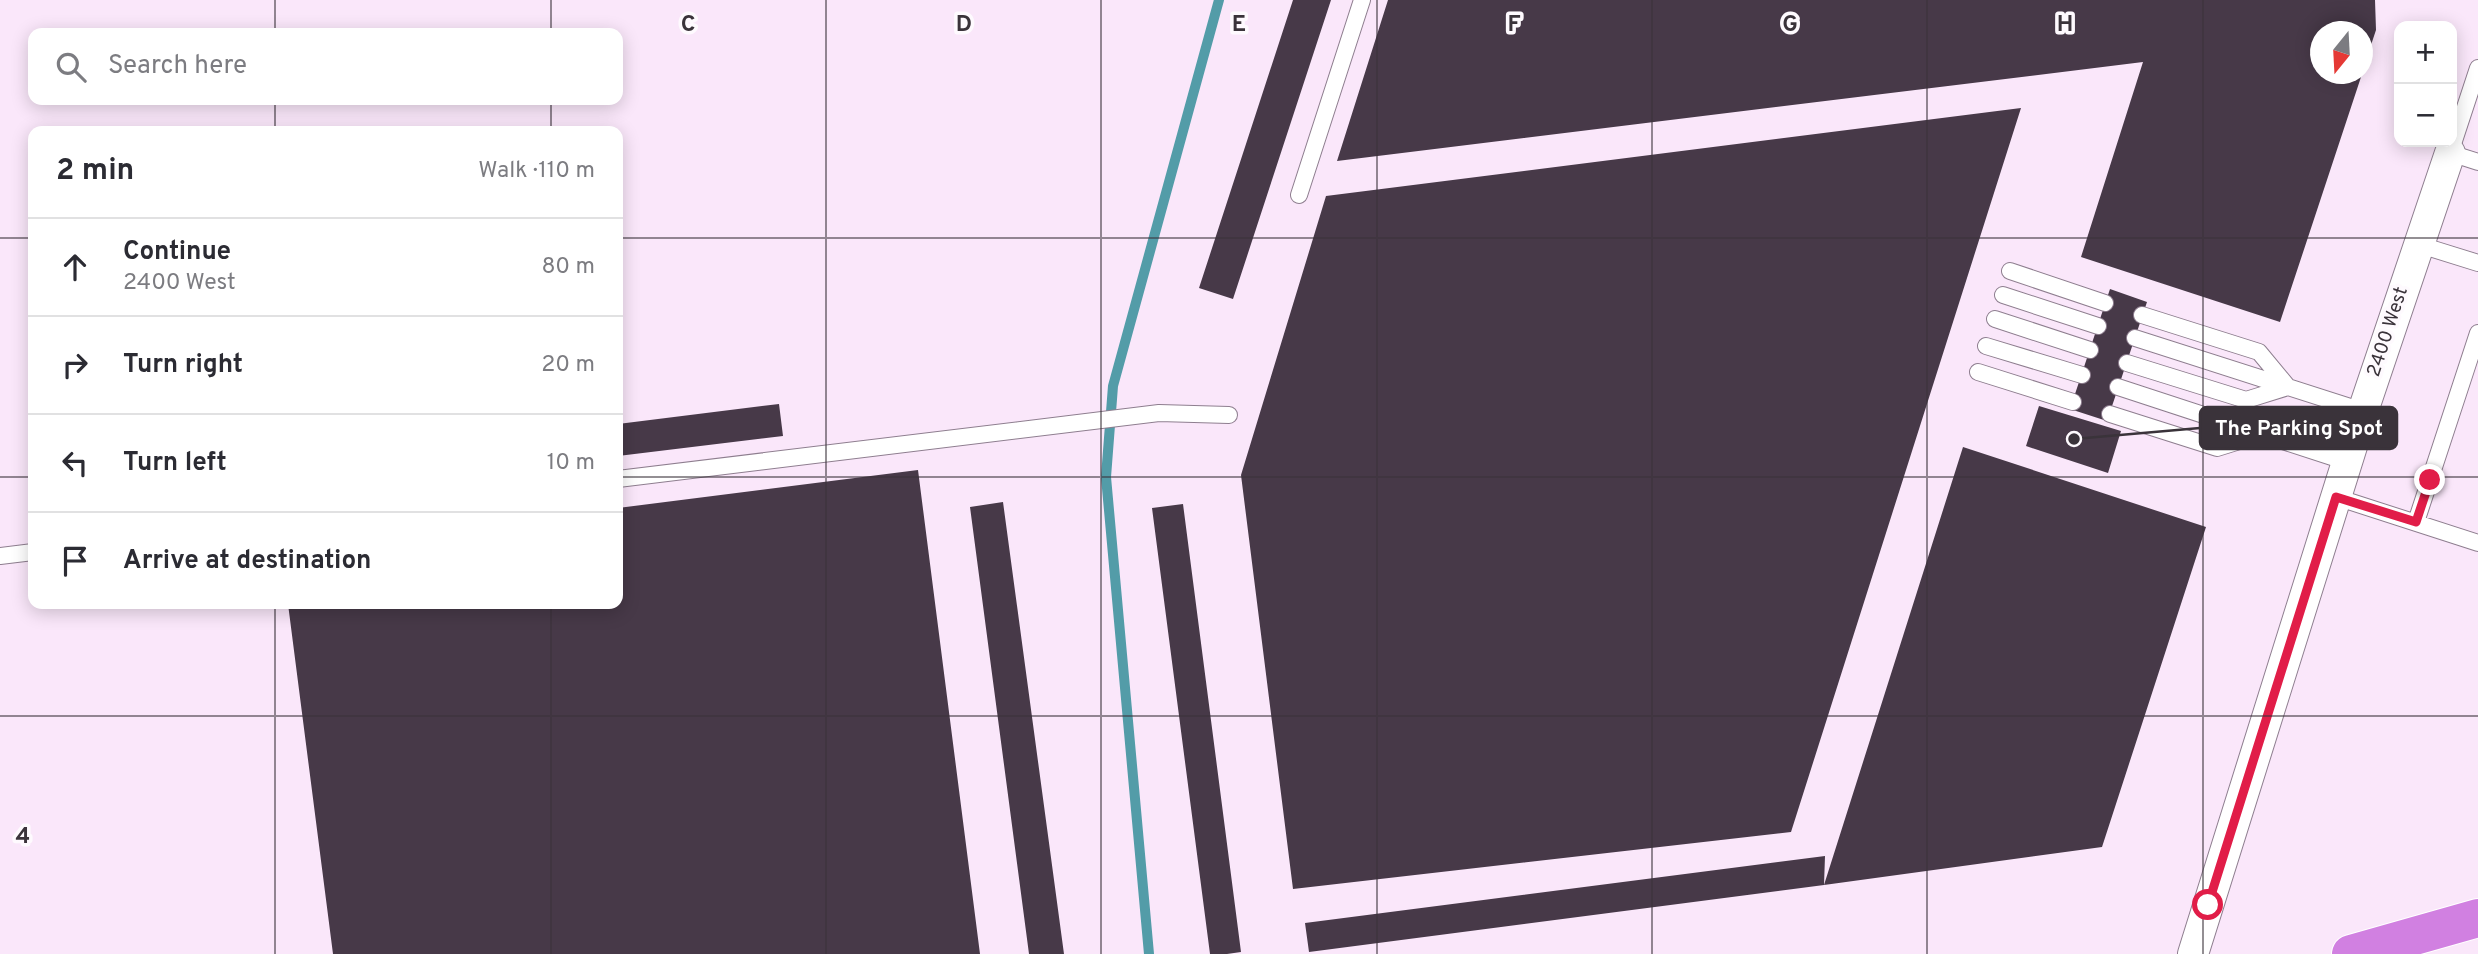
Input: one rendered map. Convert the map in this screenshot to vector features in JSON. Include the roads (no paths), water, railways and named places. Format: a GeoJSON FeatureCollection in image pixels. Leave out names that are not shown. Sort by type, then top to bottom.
{"type":"FeatureCollection","features":[{"type":"Feature","properties":{"kind":"highway"},"geometry":{"type":"LineString","coordinates":[[2351,954],[2478,918]]}},
{"type":"Feature","properties":{"kind":"street","name":"2400 West"},"geometry":{"type":"LineString","coordinates":[[2193,954],[2363,411],[2417,244],[2450,153]]}},
{"type":"Feature","properties":{"kind":"lane"},"geometry":{"type":"LineString","coordinates":[[1299,195],[1362,0]]}},
{"type":"Feature","properties":{"kind":"lane"},"geometry":{"type":"LineString","coordinates":[[2478,68],[2450,153],[2478,162]]}},
{"type":"Feature","properties":{"kind":"lane"},"geometry":{"type":"LineString","coordinates":[[2417,244],[2478,263]]}},
{"type":"Feature","properties":{"kind":"lane"},"geometry":{"type":"LineString","coordinates":[[2010,271],[2105,303]]}},
{"type":"Feature","properties":{"kind":"lane"},"geometry":{"type":"LineString","coordinates":[[2003,295],[2098,326]]}},
{"type":"Feature","properties":{"kind":"lane"},"geometry":{"type":"LineString","coordinates":[[2142,315],[2259,352],[2288,387]]}},
{"type":"Feature","properties":{"kind":"lane"},"geometry":{"type":"LineString","coordinates":[[1995,319],[2090,351]]}},
{"type":"Feature","properties":{"kind":"lane"},"geometry":{"type":"LineString","coordinates":[[2416,522],[2478,333]]}},
{"type":"Feature","properties":{"kind":"lane"},"geometry":{"type":"LineString","coordinates":[[2135,338],[2363,411]]}},
{"type":"Feature","properties":{"kind":"lane"},"geometry":{"type":"LineString","coordinates":[[1986,346],[2082,375]]}},
{"type":"Feature","properties":{"kind":"lane"},"geometry":{"type":"LineString","coordinates":[[2127,363],[2246,400],[2288,387]]}},
{"type":"Feature","properties":{"kind":"lane"},"geometry":{"type":"LineString","coordinates":[[1978,372],[2073,402]]}},
{"type":"Feature","properties":{"kind":"lane"},"geometry":{"type":"LineString","coordinates":[[2119,387],[2347,462]]}},
{"type":"Feature","properties":{"kind":"lane"},"geometry":{"type":"LineString","coordinates":[[623,479],[1159,413],[1229,415]]}},
{"type":"Feature","properties":{"kind":"lane"},"geometry":{"type":"LineString","coordinates":[[2110,414],[2217,448],[2262,435]]}},
{"type":"Feature","properties":{"kind":"lane"},"geometry":{"type":"LineString","coordinates":[[2336,497],[2478,543]]}},
{"type":"Feature","properties":{"kind":"lane"},"geometry":{"type":"LineString","coordinates":[[0,556],[28,553]]}},
{"type":"Feature","properties":{"kind":"waterway"},"geometry":{"type":"LineString","coordinates":[[1149,954],[1106,477],[1113,386],[1219,0]]}},
{"type":"Feature","properties":{"kind":"place","name":"The Parking Spot"},"geometry":{"type":"Point","coordinates":[2074,439]}}]}
